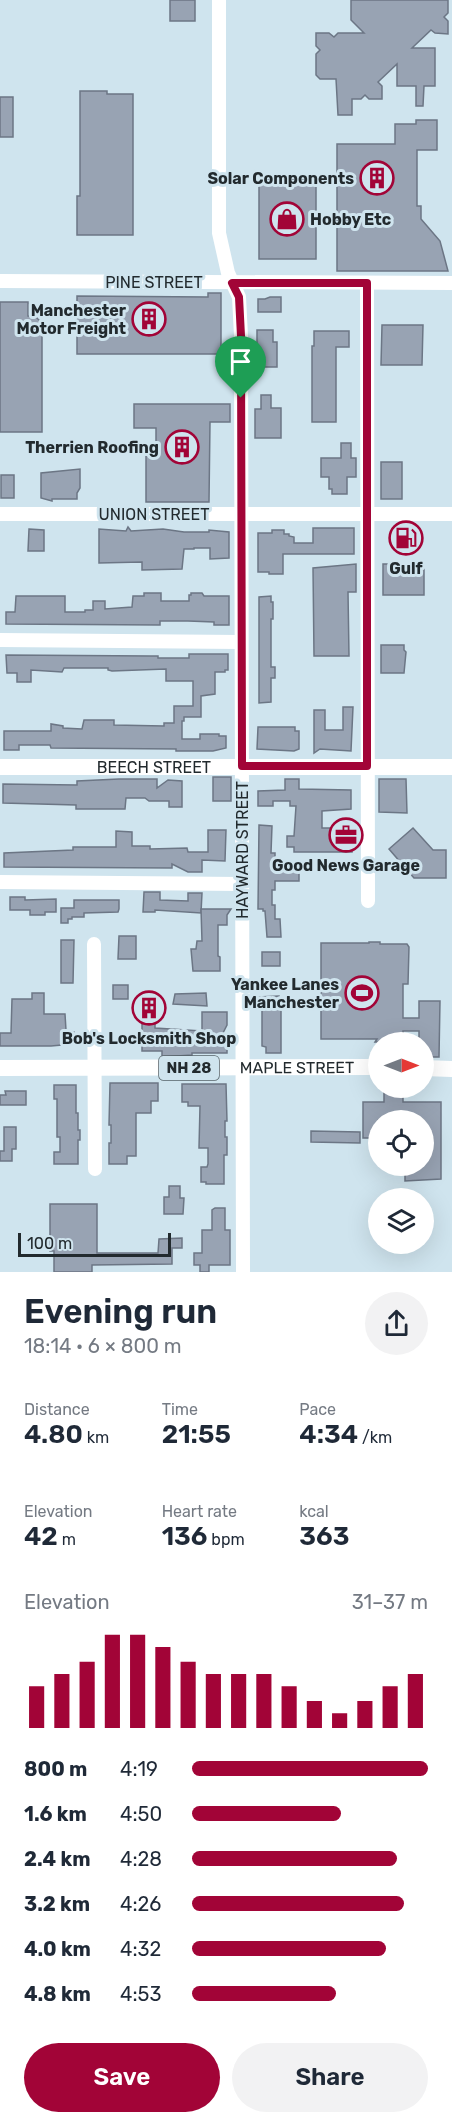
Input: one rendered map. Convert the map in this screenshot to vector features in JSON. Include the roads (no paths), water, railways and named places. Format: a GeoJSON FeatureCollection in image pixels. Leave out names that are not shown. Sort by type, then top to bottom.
{"type":"FeatureCollection","features":[{"type":"Feature","properties":{"kind":"main road","name":"BEECH STREET"},"geometry":{"type":"LineString","coordinates":[[0,767],[452,767]]}},
{"type":"Feature","properties":{"kind":"main road","name":"MAPLE STREET"},"geometry":{"type":"LineString","coordinates":[[0,1068],[368,1067]]}},
{"type":"Feature","properties":{"kind":"main road"},"geometry":{"type":"LineString","coordinates":[[434,1068],[452,1069]]}},
{"type":"Feature","properties":{"kind":"street","name":"HAYWARD STREET"},"geometry":{"type":"LineString","coordinates":[[219,0],[219,233],[228,273],[239,297],[240,318],[243,1272]]}},
{"type":"Feature","properties":{"kind":"street","name":"PINE STREET"},"geometry":{"type":"LineString","coordinates":[[0,281],[452,283]]}},
{"type":"Feature","properties":{"kind":"street"},"geometry":{"type":"LineString","coordinates":[[367,283],[368,900]]}},
{"type":"Feature","properties":{"kind":"street","name":"UNION STREET"},"geometry":{"type":"LineString","coordinates":[[0,514],[452,514]]}},
{"type":"Feature","properties":{"kind":"street"},"geometry":{"type":"LineString","coordinates":[[0,640],[242,642]]}},
{"type":"Feature","properties":{"kind":"street"},"geometry":{"type":"LineString","coordinates":[[0,882],[242,884]]}},
{"type":"Feature","properties":{"kind":"street"},"geometry":{"type":"LineString","coordinates":[[94,944],[95,1169]]}},
{"type":"Feature","properties":{"kind":"place","name":"Solar Components"},"geometry":{"type":"Point","coordinates":[377,178]}},
{"type":"Feature","properties":{"kind":"place","name":"Hobby Etc"},"geometry":{"type":"Point","coordinates":[287,219]}},
{"type":"Feature","properties":{"kind":"place","name":"Manchester Motor Freight"},"geometry":{"type":"Point","coordinates":[149,319]}},
{"type":"Feature","properties":{"kind":"place","name":"Therrien Roofing"},"geometry":{"type":"Point","coordinates":[182,447]}},
{"type":"Feature","properties":{"kind":"place","name":"Gulf"},"geometry":{"type":"Point","coordinates":[406,538]}},
{"type":"Feature","properties":{"kind":"place","name":"Good News Garage"},"geometry":{"type":"Point","coordinates":[346,835]}},
{"type":"Feature","properties":{"kind":"place","name":"Yankee Lanes Manchester"},"geometry":{"type":"Point","coordinates":[362,993]}},
{"type":"Feature","properties":{"kind":"place","name":"Bob's Locksmith Shop"},"geometry":{"type":"Point","coordinates":[149,1008]}}]}
